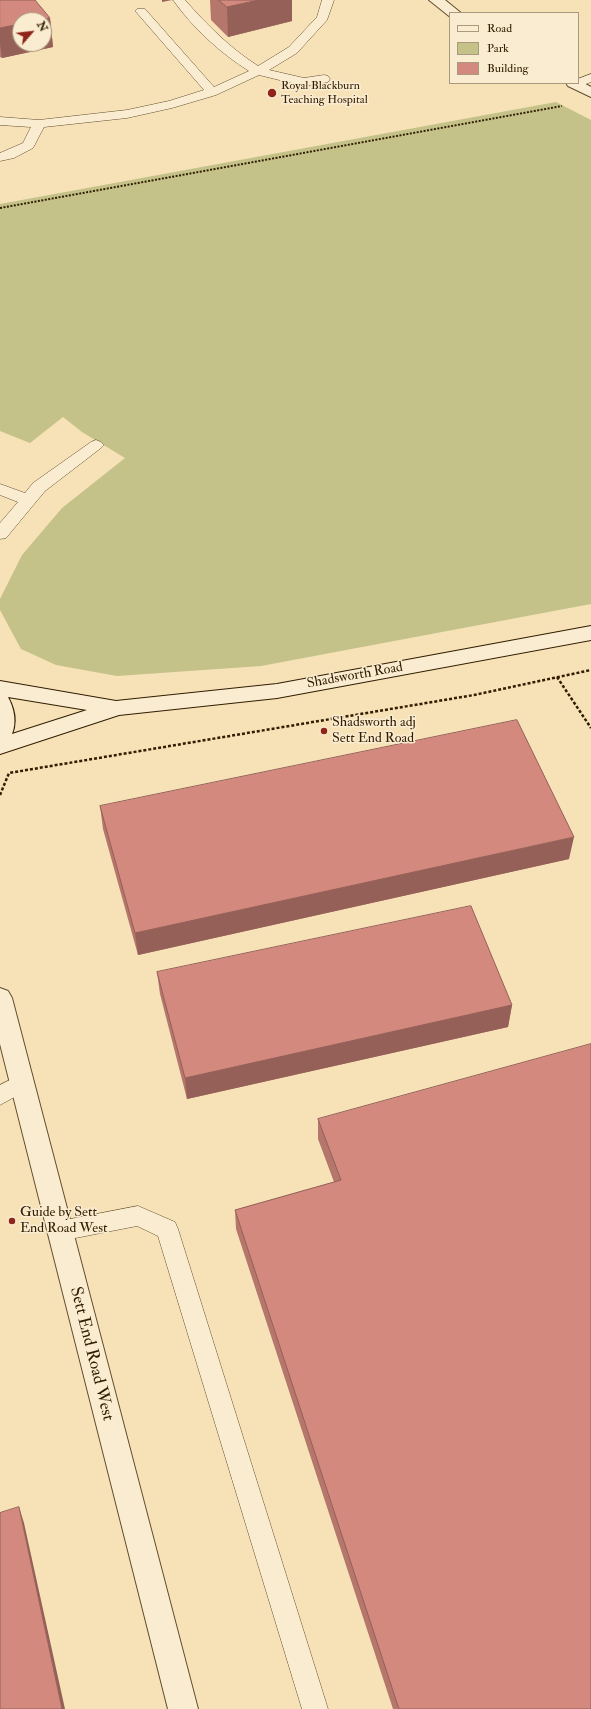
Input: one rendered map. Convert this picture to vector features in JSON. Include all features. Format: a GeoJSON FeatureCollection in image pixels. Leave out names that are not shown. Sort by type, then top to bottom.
{"type":"FeatureCollection","features":[{"type":"Feature","properties":{"kind":"main road"},"geometry":{"type":"LineString","coordinates":[[437,0],[453,12]]}},
{"type":"Feature","properties":{"kind":"main road"},"geometry":{"type":"LineString","coordinates":[[578,84],[591,93]]}},
{"type":"Feature","properties":{"kind":"main road","name":"Shadsworth Road"},"geometry":{"type":"LineString","coordinates":[[0,746],[118,708],[276,691],[591,634]]}},
{"type":"Feature","properties":{"kind":"main road","name":"Shadsworth Road"},"geometry":{"type":"LineString","coordinates":[[0,688],[118,708]]}},
{"type":"Feature","properties":{"kind":"main road"},"geometry":{"type":"LineString","coordinates":[[0,701],[5,714],[3,731],[0,737]]}},
{"type":"Feature","properties":{"kind":"main road","name":"Sett End Road West"},"geometry":{"type":"LineString","coordinates":[[0,998],[11,1090],[60,1231],[182,1709]]}},
{"type":"Feature","properties":{"kind":"lane"},"geometry":{"type":"LineString","coordinates":[[179,0],[204,29],[237,58],[258,71],[304,82],[324,79]]}},
{"type":"Feature","properties":{"kind":"lane"},"geometry":{"type":"LineString","coordinates":[[0,121],[38,124],[127,114],[172,104],[212,92],[258,71],[293,50],[323,18],[328,0]]}},
{"type":"Feature","properties":{"kind":"lane"},"geometry":{"type":"LineString","coordinates":[[141,10],[212,92]]}},
{"type":"Feature","properties":{"kind":"lane"},"geometry":{"type":"LineString","coordinates":[[579,82],[591,78]]}},
{"type":"Feature","properties":{"kind":"lane"},"geometry":{"type":"LineString","coordinates":[[0,158],[28,145],[38,124]]}},
{"type":"Feature","properties":{"kind":"lane"},"geometry":{"type":"LineString","coordinates":[[0,534],[39,487],[96,445]]}},
{"type":"Feature","properties":{"kind":"lane"},"geometry":{"type":"LineString","coordinates":[[0,489],[28,500]]}},
{"type":"Feature","properties":{"kind":"lane"},"geometry":{"type":"LineString","coordinates":[[60,1231],[138,1216],[166,1230],[315,1709]]}},
{"type":"Feature","properties":{"kind":"path"},"geometry":{"type":"LineString","coordinates":[[0,208],[517,115],[568,104]]}},
{"type":"Feature","properties":{"kind":"path"},"geometry":{"type":"LineString","coordinates":[[0,795],[9,773],[474,695],[591,670]]}},
{"type":"Feature","properties":{"kind":"path"},"geometry":{"type":"LineString","coordinates":[[557,678],[591,728]]}},
{"type":"Feature","properties":{"kind":"green space"},"geometry":{"type":"Polygon","coordinates":[[[556,102],[591,120],[591,604],[261,666],[117,676],[56,665],[21,649],[0,610],[0,599],[22,555],[62,508],[125,458],[82,432],[63,417],[30,443],[0,431],[0,204],[556,102]]]}},
{"type":"Feature","properties":{"kind":"building"},"geometry":{"type":"Polygon","coordinates":[[[0,0],[35,0],[45,12],[12,12],[12,26],[0,28],[0,0]]]}},
{"type":"Feature","properties":{"kind":"building"},"geometry":{"type":"Polygon","coordinates":[[[219,0],[259,0],[227,7],[219,0]]]}},
{"type":"Feature","properties":{"kind":"building"},"geometry":{"type":"Polygon","coordinates":[[[517,720],[574,837],[135,933],[100,806],[517,720]]]}},
{"type":"Feature","properties":{"kind":"building"},"geometry":{"type":"Polygon","coordinates":[[[471,906],[512,1005],[185,1078],[157,972],[471,906]]]}},
{"type":"Feature","properties":{"kind":"building"},"geometry":{"type":"Polygon","coordinates":[[[591,1044],[591,1709],[399,1709],[235,1210],[341,1180],[318,1119],[591,1044]]]}},
{"type":"Feature","properties":{"kind":"building"},"geometry":{"type":"Polygon","coordinates":[[[19,1507],[62,1709],[0,1709],[0,1513],[19,1507]]]}},
{"type":"Feature","properties":{"kind":"place","name":"Royal Blackburn Teaching Hospital"},"geometry":{"type":"Point","coordinates":[272,93]}},
{"type":"Feature","properties":{"kind":"place","name":"Shadsworth adj Sett End Road"},"geometry":{"type":"Point","coordinates":[324,731]}},
{"type":"Feature","properties":{"kind":"place","name":"Guide by Sett End Road West"},"geometry":{"type":"Point","coordinates":[12,1221]}}]}
